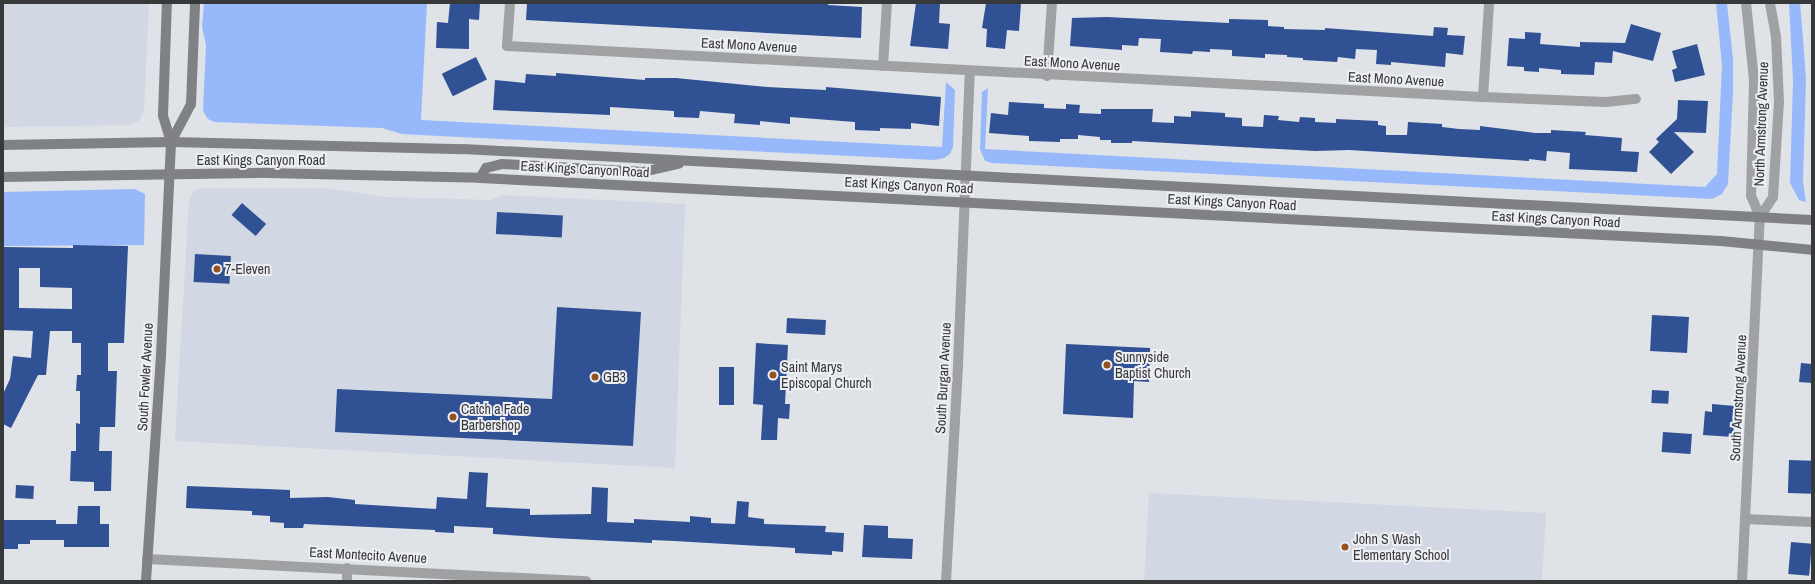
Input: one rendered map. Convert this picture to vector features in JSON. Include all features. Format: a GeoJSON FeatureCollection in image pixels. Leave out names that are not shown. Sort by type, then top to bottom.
{"type":"FeatureCollection","features":[{"type":"Feature","properties":{"kind":"main road"},"geometry":{"type":"LineString","coordinates":[[167,3],[163,115],[171,142]]}},
{"type":"Feature","properties":{"kind":"main road"},"geometry":{"type":"LineString","coordinates":[[171,142],[192,104],[195,3]]}},
{"type":"Feature","properties":{"kind":"main road","name":"East Kings Canyon Road"},"geometry":{"type":"LineString","coordinates":[[3,145],[171,142],[463,149],[1812,220]]}},
{"type":"Feature","properties":{"kind":"main road","name":"South Fowler Avenue"},"geometry":{"type":"LineString","coordinates":[[146,581],[171,142]]}},
{"type":"Feature","properties":{"kind":"main road"},"geometry":{"type":"LineString","coordinates":[[480,178],[486,168],[502,164],[643,172],[692,161]]}},
{"type":"Feature","properties":{"kind":"main road","name":"East Kings Canyon Road"},"geometry":{"type":"LineString","coordinates":[[3,177],[267,173],[480,178],[963,202],[1759,245],[1812,250]]}},
{"type":"Feature","properties":{"kind":"street","name":"East Mono Avenue"},"geometry":{"type":"LineString","coordinates":[[510,3],[507,46],[970,72],[1483,97],[1606,102],[1636,99]]}},
{"type":"Feature","properties":{"kind":"street"},"geometry":{"type":"LineString","coordinates":[[883,66],[887,3]]}},
{"type":"Feature","properties":{"kind":"street"},"geometry":{"type":"LineString","coordinates":[[1047,76],[1052,3]]}},
{"type":"Feature","properties":{"kind":"street"},"geometry":{"type":"LineString","coordinates":[[1483,97],[1489,3]]}},
{"type":"Feature","properties":{"kind":"street","name":"North Armstrong Avenue"},"geometry":{"type":"LineString","coordinates":[[1746,3],[1754,80],[1750,196],[1760,217]]}},
{"type":"Feature","properties":{"kind":"street","name":"North Armstrong Avenue"},"geometry":{"type":"LineString","coordinates":[[1760,217],[1773,197],[1779,102],[1777,43],[1770,3]]}},
{"type":"Feature","properties":{"kind":"street","name":"South Burgan Avenue"},"geometry":{"type":"LineString","coordinates":[[946,581],[958,366],[964,176],[970,72]]}},
{"type":"Feature","properties":{"kind":"street","name":"South Armstrong Avenue"},"geometry":{"type":"LineString","coordinates":[[1742,581],[1760,217]]}},
{"type":"Feature","properties":{"kind":"street"},"geometry":{"type":"LineString","coordinates":[[1745,519],[1812,522]]}},
{"type":"Feature","properties":{"kind":"street","name":"East Montecito Avenue"},"geometry":{"type":"LineString","coordinates":[[147,559],[586,581]]}},
{"type":"Feature","properties":{"kind":"street"},"geometry":{"type":"LineString","coordinates":[[347,568],[347,581]]}},
{"type":"Feature","properties":{"kind":"shaded area"},"geometry":{"type":"Polygon","coordinates":[[[3,3],[149,3],[144,110],[139,121],[130,125],[3,127],[3,3]]]}},
{"type":"Feature","properties":{"kind":"shaded area"},"geometry":{"type":"Polygon","coordinates":[[[204,3],[427,3],[421,120],[942,147],[946,82],[955,90],[953,147],[950,154],[944,158],[934,160],[402,134],[382,128],[214,122],[208,119],[203,111],[206,45],[202,27],[204,3]]]}},
{"type":"Feature","properties":{"kind":"shaded area"},"geometry":{"type":"Polygon","coordinates":[[[1716,3],[1727,3],[1733,59],[1733,92],[1728,184],[1722,194],[1712,199],[992,163],[985,161],[980,149],[982,92],[988,88],[985,149],[1705,187],[1717,174],[1722,65],[1716,3]]]}},
{"type":"Feature","properties":{"kind":"shaded area"},"geometry":{"type":"Polygon","coordinates":[[[1789,3],[1800,3],[1803,38],[1806,79],[1803,181],[1806,202],[1799,200],[1790,183],[1793,81],[1789,3]]]}},
{"type":"Feature","properties":{"kind":"shaded area"},"geometry":{"type":"Polygon","coordinates":[[[204,188],[325,188],[387,197],[491,200],[502,195],[685,204],[675,468],[175,441],[189,200],[194,191],[204,188]]]}},
{"type":"Feature","properties":{"kind":"shaded area"},"geometry":{"type":"Polygon","coordinates":[[[135,189],[145,194],[144,245],[3,246],[3,192],[135,189]]]}},
{"type":"Feature","properties":{"kind":"shaded area","name":"John S Wash Elementary School"},"geometry":{"type":"Polygon","coordinates":[[[1149,493],[1546,513],[1542,581],[1144,581],[1149,493]]]}},
{"type":"Feature","properties":{"kind":"building"},"geometry":{"type":"Polygon","coordinates":[[[450,3],[480,3],[479,20],[469,19],[469,49],[436,48],[437,22],[448,23],[450,3]]]}},
{"type":"Feature","properties":{"kind":"building"},"geometry":{"type":"Polygon","coordinates":[[[527,3],[828,3],[828,5],[862,7],[861,38],[526,20],[527,3]]]}},
{"type":"Feature","properties":{"kind":"building"},"geometry":{"type":"Polygon","coordinates":[[[916,3],[940,3],[939,23],[950,24],[948,49],[910,46],[916,3]]]}},
{"type":"Feature","properties":{"kind":"building"},"geometry":{"type":"Polygon","coordinates":[[[986,3],[1021,3],[1019,31],[1007,30],[1005,49],[986,47],[987,29],[982,28],[986,3]]]}},
{"type":"Feature","properties":{"kind":"building"},"geometry":{"type":"Polygon","coordinates":[[[1107,17],[1229,23],[1229,19],[1268,20],[1268,26],[1284,27],[1284,29],[1325,30],[1325,28],[1433,36],[1434,27],[1448,28],[1447,35],[1465,36],[1463,55],[1446,53],[1445,67],[1391,62],[1391,65],[1376,64],[1377,50],[1356,49],[1355,59],[1338,57],[1337,62],[1303,60],[1303,58],[1287,57],[1287,55],[1265,54],[1265,58],[1232,56],[1232,50],[1210,49],[1210,52],[1193,51],[1192,54],[1160,52],[1161,39],[1139,38],[1138,46],[1122,45],[1122,50],[1070,46],[1072,18],[1107,17]]]}},
{"type":"Feature","properties":{"kind":"building"},"geometry":{"type":"Polygon","coordinates":[[[1631,24],[1661,33],[1653,61],[1613,51],[1612,63],[1595,62],[1594,75],[1561,74],[1561,70],[1539,68],[1539,72],[1524,71],[1524,67],[1507,66],[1509,38],[1525,39],[1525,32],[1541,33],[1540,44],[1580,47],[1580,42],[1625,43],[1631,24]]]}},
{"type":"Feature","properties":{"kind":"building"},"geometry":{"type":"Polygon","coordinates":[[[1697,44],[1705,75],[1675,82],[1672,70],[1677,68],[1672,51],[1697,44]]]}},
{"type":"Feature","properties":{"kind":"building"},"geometry":{"type":"Polygon","coordinates":[[[476,57],[487,79],[453,96],[442,74],[476,57]]]}},
{"type":"Feature","properties":{"kind":"building"},"geometry":{"type":"Polygon","coordinates":[[[556,73],[645,80],[645,78],[676,78],[767,87],[826,90],[826,87],[941,97],[939,126],[911,123],[911,129],[880,128],[880,131],[855,130],[855,122],[790,117],[790,124],[760,121],[760,125],[734,123],[735,114],[700,111],[699,118],[674,117],[674,111],[610,107],[610,115],[493,110],[495,80],[525,83],[526,74],[556,76],[556,73]]]}},
{"type":"Feature","properties":{"kind":"building"},"geometry":{"type":"Polygon","coordinates":[[[1678,100],[1708,101],[1706,133],[1674,132],[1694,152],[1671,174],[1649,152],[1659,142],[1656,139],[1677,119],[1678,100]]]}},
{"type":"Feature","properties":{"kind":"building"},"geometry":{"type":"Polygon","coordinates":[[[1009,102],[1044,104],[1044,108],[1066,109],[1066,104],[1080,105],[1079,113],[1101,114],[1101,109],[1153,109],[1152,122],[1174,123],[1174,116],[1191,117],[1191,111],[1225,113],[1225,117],[1242,118],[1242,126],[1263,127],[1264,115],[1279,116],[1278,120],[1299,122],[1300,117],[1315,118],[1315,122],[1336,123],[1336,119],[1378,121],[1378,125],[1386,126],[1386,135],[1407,135],[1408,122],[1442,124],[1442,127],[1459,129],[1480,130],[1480,126],[1535,133],[1551,133],[1551,130],[1586,132],[1585,135],[1622,138],[1621,151],[1639,152],[1637,172],[1569,169],[1570,153],[1547,151],[1546,161],[1529,159],[1529,161],[1349,150],[1315,151],[1132,141],[1132,143],[1111,143],[1111,140],[1100,140],[1100,137],[1078,135],[1078,139],[1060,139],[1060,142],[1029,141],[1029,136],[989,133],[991,113],[1008,115],[1009,102]]]}},
{"type":"Feature","properties":{"kind":"building"},"geometry":{"type":"Polygon","coordinates":[[[242,203],[266,224],[256,236],[232,215],[242,203]]]}},
{"type":"Feature","properties":{"kind":"building"},"geometry":{"type":"Polygon","coordinates":[[[497,212],[563,215],[562,237],[496,234],[497,212]]]}},
{"type":"Feature","properties":{"kind":"building"},"geometry":{"type":"Polygon","coordinates":[[[73,245],[128,246],[124,343],[108,343],[108,371],[117,371],[115,427],[100,427],[99,451],[112,451],[111,491],[94,491],[94,482],[70,481],[71,451],[76,451],[76,423],[80,424],[80,391],[76,391],[77,375],[81,375],[81,343],[72,343],[72,331],[50,331],[46,375],[38,375],[11,428],[3,424],[3,394],[10,379],[13,356],[31,358],[33,331],[3,330],[3,247],[73,248],[73,245]],[[19,268],[19,308],[72,309],[72,288],[40,287],[40,268],[19,268]]]}},
{"type":"Feature","properties":{"kind":"building"},"geometry":{"type":"Polygon","coordinates":[[[195,254],[231,256],[229,284],[194,282],[195,254]]]}},
{"type":"Feature","properties":{"kind":"building"},"geometry":{"type":"Polygon","coordinates":[[[557,307],[641,312],[633,446],[335,432],[337,389],[552,399],[557,307]]]}},
{"type":"Feature","properties":{"kind":"building"},"geometry":{"type":"Polygon","coordinates":[[[1652,315],[1689,317],[1687,353],[1650,351],[1652,315]]]}},
{"type":"Feature","properties":{"kind":"building"},"geometry":{"type":"Polygon","coordinates":[[[787,318],[826,320],[825,335],[786,333],[787,318]]]}},
{"type":"Feature","properties":{"kind":"building"},"geometry":{"type":"Polygon","coordinates":[[[756,343],[788,345],[785,404],[790,404],[789,419],[778,418],[777,440],[761,440],[763,405],[753,404],[756,343]]]}},
{"type":"Feature","properties":{"kind":"building","name":"Sunnyside Baptist Church"},"geometry":{"type":"Polygon","coordinates":[[[1066,344],[1150,348],[1149,382],[1134,381],[1133,418],[1063,414],[1066,344]]]}},
{"type":"Feature","properties":{"kind":"building"},"geometry":{"type":"Polygon","coordinates":[[[1801,363],[1812,364],[1812,383],[1799,382],[1801,363]]]}},
{"type":"Feature","properties":{"kind":"building"},"geometry":{"type":"Polygon","coordinates":[[[719,367],[734,367],[734,405],[719,405],[719,367]]]}},
{"type":"Feature","properties":{"kind":"building"},"geometry":{"type":"Polygon","coordinates":[[[1652,390],[1669,391],[1668,404],[1651,403],[1652,390]]]}},
{"type":"Feature","properties":{"kind":"building"},"geometry":{"type":"Polygon","coordinates":[[[1712,404],[1735,406],[1733,437],[1703,435],[1705,411],[1712,412],[1712,404]]]}},
{"type":"Feature","properties":{"kind":"building"},"geometry":{"type":"Polygon","coordinates":[[[1663,432],[1692,434],[1691,454],[1662,452],[1663,432]]]}},
{"type":"Feature","properties":{"kind":"building"},"geometry":{"type":"Polygon","coordinates":[[[1789,460],[1812,461],[1811,494],[1788,493],[1789,460]]]}},
{"type":"Feature","properties":{"kind":"building"},"geometry":{"type":"Polygon","coordinates":[[[469,472],[488,473],[486,507],[530,509],[530,515],[591,514],[592,487],[608,488],[607,522],[634,523],[634,519],[690,522],[690,516],[711,518],[711,523],[735,524],[737,501],[749,502],[748,517],[764,519],[764,524],[826,526],[825,532],[844,533],[843,552],[832,551],[832,555],[795,553],[795,548],[652,540],[652,543],[493,534],[493,528],[454,526],[454,533],[435,532],[435,530],[304,524],[303,528],[284,528],[284,523],[270,522],[270,516],[252,515],[252,511],[186,508],[187,486],[290,490],[290,498],[328,497],[355,500],[355,504],[436,509],[437,497],[467,499],[469,472]]]}},
{"type":"Feature","properties":{"kind":"building"},"geometry":{"type":"Polygon","coordinates":[[[16,485],[34,486],[33,499],[15,498],[16,485]]]}},
{"type":"Feature","properties":{"kind":"building"},"geometry":{"type":"Polygon","coordinates":[[[78,506],[100,506],[100,524],[109,524],[109,547],[64,547],[64,540],[30,540],[30,544],[18,544],[18,549],[3,549],[3,520],[56,520],[56,524],[77,524],[78,506]]]}},
{"type":"Feature","properties":{"kind":"building"},"geometry":{"type":"Polygon","coordinates":[[[864,525],[888,526],[888,538],[913,539],[912,559],[862,557],[864,525]]]}},
{"type":"Feature","properties":{"kind":"building"},"geometry":{"type":"Polygon","coordinates":[[[1791,542],[1812,544],[1809,576],[1788,574],[1791,542]]]}},
{"type":"Feature","properties":{"kind":"place","name":"7-Eleven"},"geometry":{"type":"Point","coordinates":[217,269]}},
{"type":"Feature","properties":{"kind":"place","name":"Sunnyside Baptist Church"},"geometry":{"type":"Point","coordinates":[1107,365]}},
{"type":"Feature","properties":{"kind":"place","name":"Saint Marys Episcopal Church"},"geometry":{"type":"Point","coordinates":[773,375]}},
{"type":"Feature","properties":{"kind":"place","name":"GB3"},"geometry":{"type":"Point","coordinates":[595,377]}},
{"type":"Feature","properties":{"kind":"place","name":"Catch a Fade Barbershop"},"geometry":{"type":"Point","coordinates":[453,417]}},
{"type":"Feature","properties":{"kind":"place","name":"John S Wash Elementary School"},"geometry":{"type":"Point","coordinates":[1345,547]}}]}
